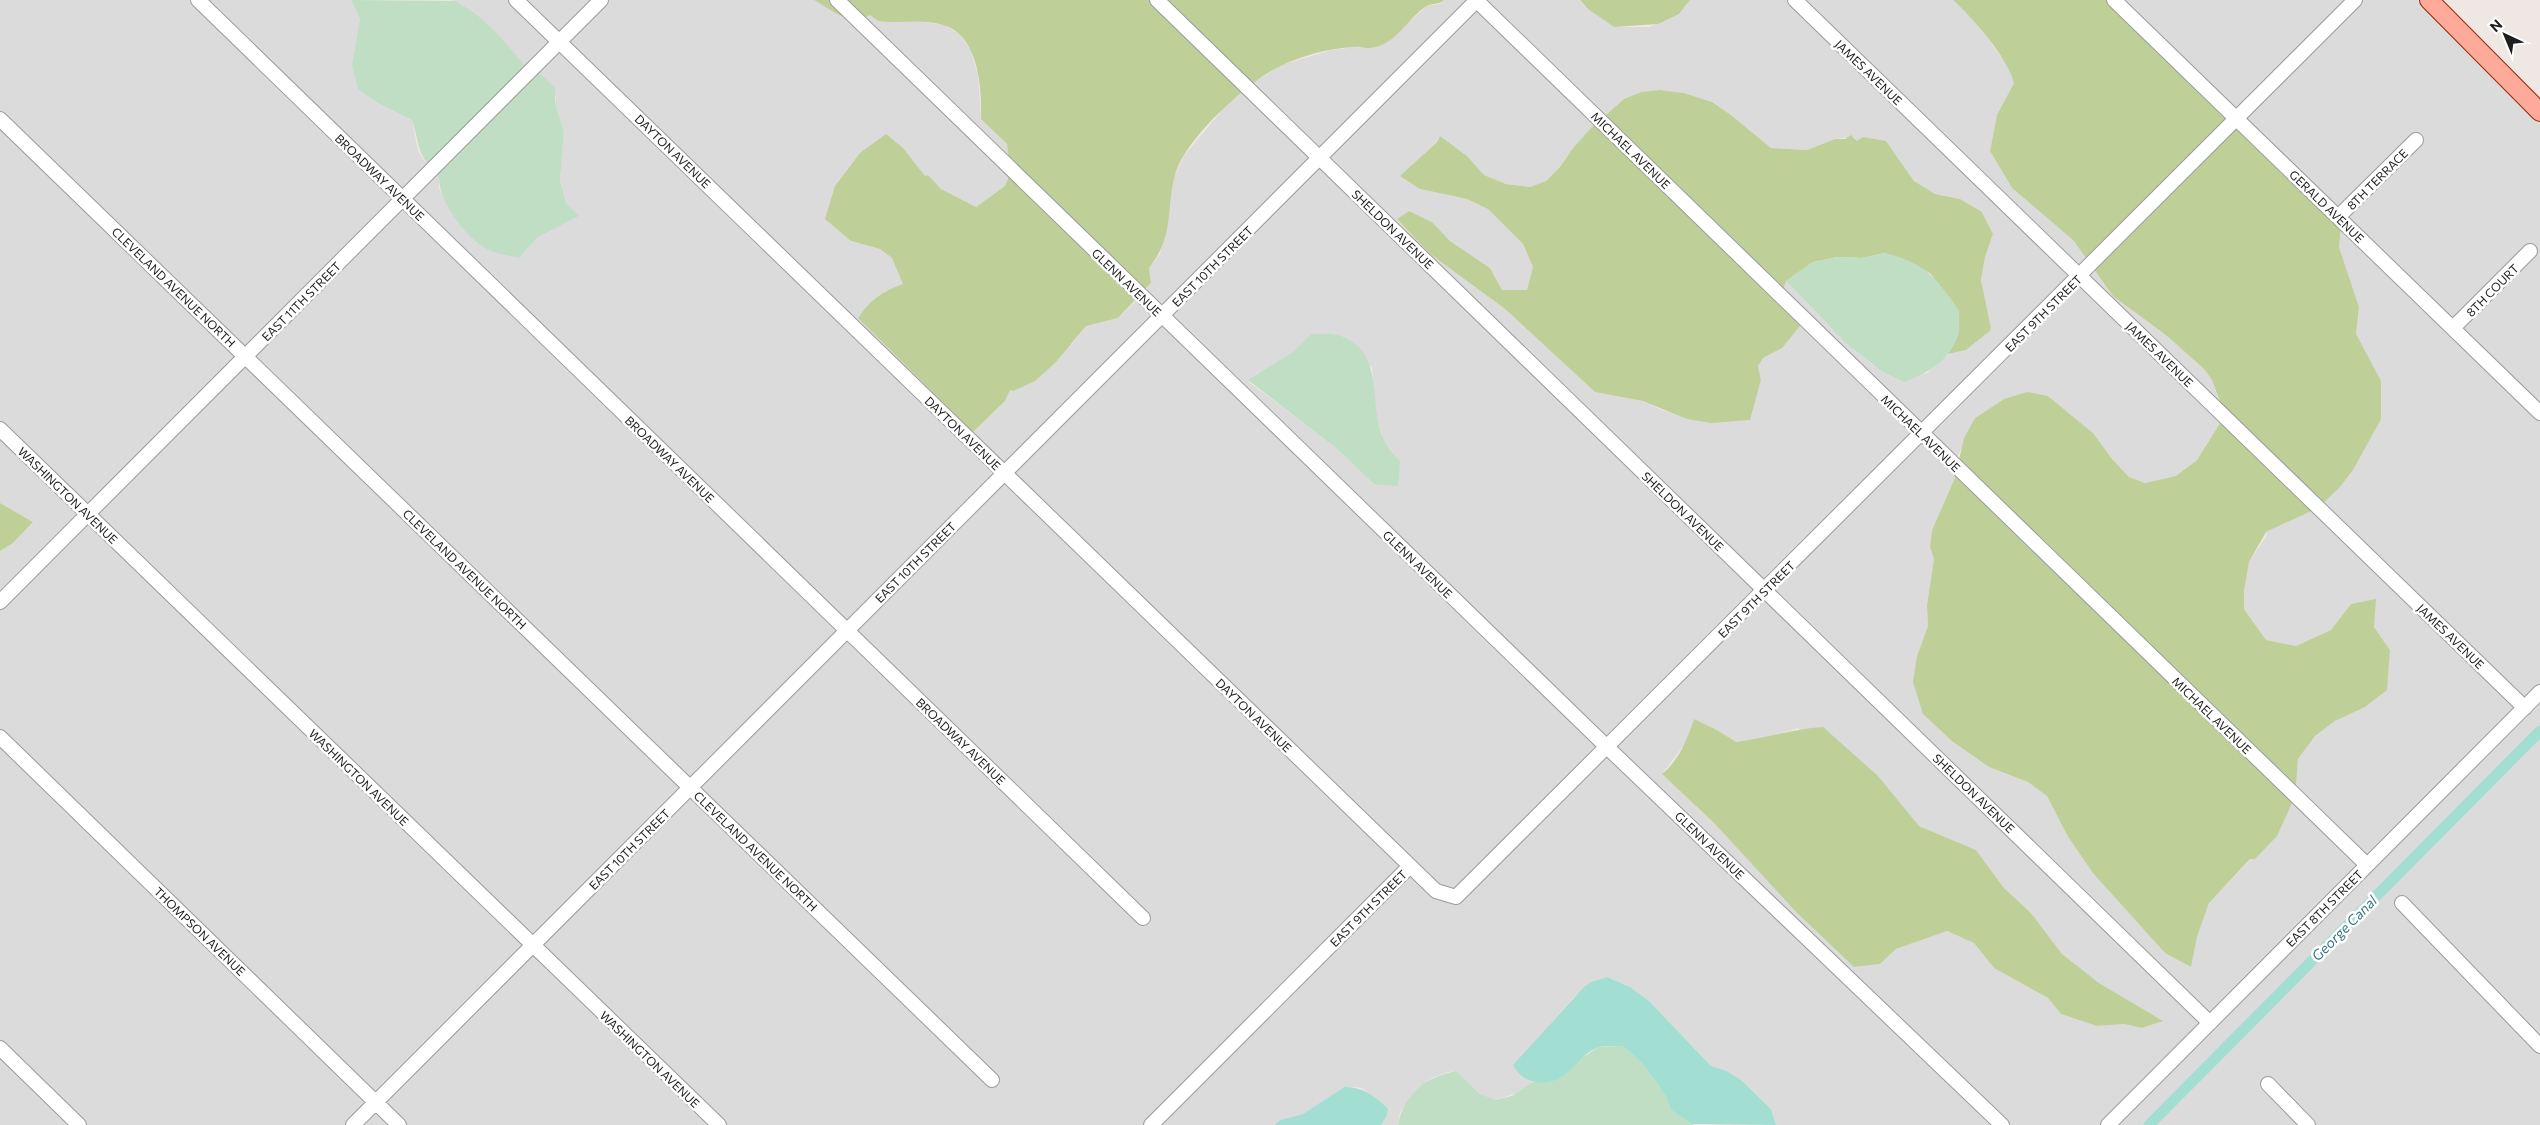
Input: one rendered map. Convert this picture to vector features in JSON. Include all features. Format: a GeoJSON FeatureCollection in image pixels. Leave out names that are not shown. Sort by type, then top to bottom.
{"type":"FeatureCollection","features":[{"type":"Feature","properties":{"kind":"main road"},"geometry":{"type":"LineString","coordinates":[[2429,0],[2540,112]]}},
{"type":"Feature","properties":{"kind":"street","name":"BROADWAY AVENUE"},"geometry":{"type":"LineString","coordinates":[[198,0],[1143,918]]}},
{"type":"Feature","properties":{"kind":"street","name":"DAYTON AVENUE"},"geometry":{"type":"LineString","coordinates":[[516,0],[1410,866]]}},
{"type":"Feature","properties":{"kind":"street","name":"EAST 11TH STREET"},"geometry":{"type":"LineString","coordinates":[[0,602],[601,0]]}},
{"type":"Feature","properties":{"kind":"street","name":"GLENN AVENUE"},"geometry":{"type":"LineString","coordinates":[[836,0],[1608,748],[2002,1125]]}},
{"type":"Feature","properties":{"kind":"street","name":"SHELDON AVENUE"},"geometry":{"type":"LineString","coordinates":[[1157,0],[2210,1023]]}},
{"type":"Feature","properties":{"kind":"street","name":"EAST 10TH STREET"},"geometry":{"type":"LineString","coordinates":[[353,1125],[1477,0]]}},
{"type":"Feature","properties":{"kind":"street","name":"MICHAEL AVENUE"},"geometry":{"type":"LineString","coordinates":[[1477,0],[2366,866]]}},
{"type":"Feature","properties":{"kind":"street","name":"JAMES AVENUE"},"geometry":{"type":"LineString","coordinates":[[1795,0],[2525,708]]}},
{"type":"Feature","properties":{"kind":"street","name":"EAST 9TH STREET"},"geometry":{"type":"LineString","coordinates":[[1151,1125],[1410,866],[1436,891],[1456,897],[1608,748],[2355,0]]}},
{"type":"Feature","properties":{"kind":"street","name":"GERALD AVENUE"},"geometry":{"type":"LineString","coordinates":[[2122,3],[2237,119],[2540,413]]}},
{"type":"Feature","properties":{"kind":"street","name":"CLEVELAND AVENUE NORTH"},"geometry":{"type":"LineString","coordinates":[[0,119],[992,1080]]}},
{"type":"Feature","properties":{"kind":"street","name":"8TH TERRACE"},"geometry":{"type":"LineString","coordinates":[[2338,217],[2416,140]]}},
{"type":"Feature","properties":{"kind":"street","name":"8TH COURT"},"geometry":{"type":"LineString","coordinates":[[2453,328],[2530,251]]}},
{"type":"Feature","properties":{"kind":"street","name":"WASHINGTON AVENUE"},"geometry":{"type":"LineString","coordinates":[[0,429],[719,1125]]}},
{"type":"Feature","properties":{"kind":"street","name":"EAST 8TH STREET"},"geometry":{"type":"LineString","coordinates":[[2108,1125],[2540,692]]}},
{"type":"Feature","properties":{"kind":"street","name":"THOMPSON AVENUE"},"geometry":{"type":"LineString","coordinates":[[0,737],[400,1125]]}},
{"type":"Feature","properties":{"kind":"street"},"geometry":{"type":"LineString","coordinates":[[2402,903],[2540,1046]]}},
{"type":"Feature","properties":{"kind":"street"},"geometry":{"type":"LineString","coordinates":[[0,1048],[79,1125]]}},
{"type":"Feature","properties":{"kind":"street"},"geometry":{"type":"LineString","coordinates":[[2268,1084],[2308,1125]]}},
{"type":"Feature","properties":{"kind":"shaded area"},"geometry":{"type":"Polygon","coordinates":[[[0,0],[351,0],[360,19],[357,42],[378,103],[412,120],[418,151],[439,177],[439,188],[451,210],[510,255],[519,258],[538,237],[578,216],[566,203],[560,180],[564,131],[555,103],[556,97],[521,64],[496,32],[456,1],[449,0],[814,0],[827,7],[870,14],[878,21],[911,20],[944,25],[959,34],[970,49],[978,75],[981,119],[1007,144],[1010,174],[1005,186],[976,207],[941,189],[928,175],[925,177],[903,148],[860,153],[835,186],[851,241],[880,249],[892,258],[973,432],[1005,401],[1010,390],[1072,344],[1086,326],[1118,318],[1143,294],[1151,283],[1149,268],[1160,254],[1174,177],[1184,156],[1223,109],[1257,80],[1282,65],[1331,50],[1356,47],[1371,48],[1388,41],[1427,6],[1440,4],[1444,0],[1579,0],[1589,10],[1614,27],[1649,27],[1679,14],[1690,0],[1953,0],[1968,13],[1981,29],[2007,65],[2013,78],[2014,83],[1997,115],[1990,151],[2012,188],[2074,241],[2134,312],[2167,336],[2204,369],[2212,380],[2221,404],[2222,420],[2197,460],[2176,476],[2145,483],[2129,477],[2112,459],[2093,433],[2048,396],[2004,399],[1975,418],[1958,456],[1955,478],[1932,530],[1930,547],[1934,559],[1927,605],[1928,626],[1917,656],[1989,767],[2028,782],[2047,796],[2067,835],[2165,953],[2191,967],[2197,937],[2209,903],[2251,859],[2296,785],[2298,759],[2315,736],[2335,721],[2365,707],[2387,668],[2390,650],[2374,627],[2351,604],[2331,630],[2296,646],[2266,640],[2244,609],[2244,591],[2249,562],[2267,535],[2266,532],[2318,508],[2353,470],[2356,334],[2359,307],[2339,247],[2342,219],[2115,0],[2422,0],[2540,119],[2540,1125],[1776,1125],[1771,1109],[1741,1080],[1727,1071],[1711,1066],[1649,1001],[1630,987],[1607,977],[1591,982],[1573,998],[1514,1065],[1533,1082],[1520,1092],[1495,1100],[1480,1094],[1456,1071],[1448,1072],[1432,1078],[1413,1093],[1400,1113],[1398,1125],[1381,1125],[1386,1117],[1369,1093],[1362,1088],[1344,1087],[1303,1114],[1280,1120],[1274,1125],[0,1125],[0,551],[13,543],[33,522],[0,503],[0,0]],[[1660,90],[1641,92],[1624,99],[1603,117],[1573,148],[1560,167],[1546,181],[1530,187],[1506,184],[1484,175],[1467,156],[1440,136],[1401,176],[1420,189],[1467,199],[1488,209],[1523,244],[1533,267],[1527,290],[1502,290],[1490,268],[1450,241],[1432,222],[1409,211],[1397,219],[1429,253],[1505,309],[1595,392],[1643,401],[1664,411],[1736,420],[1750,419],[1761,380],[1758,366],[1763,358],[1782,348],[1780,299],[1786,281],[1829,325],[1926,374],[1948,354],[1966,350],[1990,331],[1991,328],[1981,280],[1985,257],[1993,234],[1982,212],[1960,199],[1935,194],[1914,181],[1886,141],[1857,142],[1854,137],[1835,139],[1807,150],[1771,148],[1712,102],[1684,93],[1660,90]],[[1311,334],[1293,352],[1248,381],[1337,449],[1374,484],[1400,461],[1384,442],[1376,417],[1372,367],[1311,334]],[[1694,719],[1687,741],[1662,774],[1714,823],[1797,913],[1854,967],[1880,964],[1896,949],[1947,931],[1974,943],[1994,968],[2048,998],[2061,1014],[2097,1026],[2124,1024],[2142,1028],[2162,1021],[2099,983],[2062,954],[2031,913],[2004,888],[1976,850],[1919,826],[1901,805],[1798,728],[1760,739],[1736,742],[1694,719]]]}},
{"type":"Feature","properties":{"kind":"green space"},"geometry":{"type":"Polygon","coordinates":[[[351,0],[456,1],[477,15],[496,32],[530,72],[542,75],[555,88],[555,103],[564,131],[560,180],[566,203],[579,216],[538,237],[519,258],[489,250],[469,235],[454,217],[443,197],[439,177],[423,156],[412,120],[378,103],[358,89],[352,66],[360,19],[351,0]]]}},
{"type":"Feature","properties":{"kind":"green space"},"geometry":{"type":"Polygon","coordinates":[[[814,0],[1444,0],[1427,6],[1395,36],[1379,46],[1342,48],[1303,57],[1266,74],[1233,100],[1196,138],[1178,166],[1174,179],[1166,235],[1157,256],[1149,268],[1151,283],[1118,318],[1086,326],[1056,362],[1035,381],[1013,391],[1010,390],[1005,401],[973,432],[858,318],[867,306],[878,297],[903,284],[892,258],[880,249],[851,241],[825,219],[835,186],[860,153],[886,134],[903,148],[925,176],[928,175],[941,189],[976,207],[1005,186],[1010,174],[1007,144],[981,119],[981,93],[976,64],[964,40],[955,31],[935,23],[878,21],[870,15],[862,18],[847,18],[814,0]]]}},
{"type":"Feature","properties":{"kind":"green space"},"geometry":{"type":"Polygon","coordinates":[[[1580,0],[1690,0],[1679,14],[1658,24],[1614,27],[1589,10],[1580,0]]]}},
{"type":"Feature","properties":{"kind":"green space"},"geometry":{"type":"Polygon","coordinates":[[[1953,0],[2115,0],[2342,219],[2339,247],[2359,307],[2356,334],[2381,381],[2381,419],[2353,470],[2339,488],[2318,508],[2266,532],[2249,562],[2244,591],[2244,609],[2266,640],[2296,646],[2331,630],[2351,604],[2376,599],[2374,627],[2390,650],[2387,690],[2365,707],[2335,721],[2315,736],[2298,759],[2296,785],[2291,805],[2277,836],[2255,859],[2250,859],[2209,903],[2197,937],[2191,967],[2165,953],[2093,873],[2067,835],[2047,796],[2028,782],[1989,767],[1952,741],[1923,714],[1913,682],[1917,656],[1928,626],[1927,605],[1934,559],[1930,547],[1932,530],[1955,478],[1964,438],[1975,418],[2004,399],[2027,392],[2048,396],[2093,433],[2112,459],[2129,477],[2145,483],[2176,476],[2197,460],[2222,420],[2221,404],[2212,380],[2204,369],[2167,336],[2113,296],[2074,241],[2012,188],[1990,151],[1997,115],[2014,83],[2005,62],[1997,50],[1979,27],[1953,0]]]}},
{"type":"Feature","properties":{"kind":"green space"},"geometry":{"type":"Polygon","coordinates":[[[1660,90],[1684,93],[1712,102],[1771,148],[1807,150],[1835,139],[1845,139],[1851,135],[1857,141],[1863,137],[1886,141],[1914,181],[1935,194],[1960,199],[1982,212],[1993,234],[1985,257],[1981,280],[1991,328],[1990,331],[1966,350],[1948,354],[1958,335],[1959,311],[1930,273],[1885,253],[1862,258],[1838,257],[1813,262],[1786,281],[1780,299],[1803,322],[1782,348],[1763,358],[1758,366],[1761,380],[1750,420],[1711,423],[1687,419],[1643,401],[1595,392],[1505,309],[1429,253],[1397,219],[1409,211],[1432,222],[1450,241],[1490,268],[1502,290],[1527,290],[1533,267],[1523,244],[1488,209],[1467,199],[1420,189],[1400,176],[1437,142],[1440,136],[1467,156],[1484,175],[1506,184],[1530,187],[1546,181],[1560,167],[1573,148],[1592,127],[1624,99],[1641,92],[1660,90]]]}},
{"type":"Feature","properties":{"kind":"green space"},"geometry":{"type":"Polygon","coordinates":[[[1885,253],[1910,262],[1929,273],[1944,289],[1959,311],[1958,335],[1950,352],[1937,365],[1921,375],[1904,382],[1883,372],[1846,343],[1786,281],[1813,262],[1838,257],[1862,258],[1885,253]]]}},
{"type":"Feature","properties":{"kind":"green space"},"geometry":{"type":"Polygon","coordinates":[[[1311,334],[1338,335],[1353,343],[1363,353],[1370,365],[1379,426],[1389,449],[1400,461],[1398,486],[1374,484],[1337,449],[1248,380],[1293,352],[1311,334]]]}},
{"type":"Feature","properties":{"kind":"green space"},"geometry":{"type":"Polygon","coordinates":[[[0,503],[33,522],[13,543],[0,551],[0,503]]]}},
{"type":"Feature","properties":{"kind":"green space"},"geometry":{"type":"Polygon","coordinates":[[[1694,719],[1736,742],[1823,727],[1878,776],[1919,826],[1976,850],[2004,888],[2031,913],[2062,954],[2099,983],[2163,1021],[2142,1028],[2124,1024],[2097,1026],[2061,1014],[2048,998],[1994,968],[1974,943],[1947,931],[1896,949],[1880,964],[1854,967],[1797,913],[1714,823],[1662,774],[1682,749],[1694,719]]]}},
{"type":"Feature","properties":{"kind":"green space"},"geometry":{"type":"Polygon","coordinates":[[[1623,1046],[1641,1062],[1656,1082],[1665,1095],[1671,1110],[1694,1125],[1398,1125],[1401,1114],[1411,1096],[1425,1083],[1445,1074],[1456,1071],[1480,1094],[1495,1100],[1512,1096],[1533,1082],[1560,1078],[1578,1061],[1598,1047],[1623,1046]]]}},
{"type":"Feature","properties":{"kind":"water"},"geometry":{"type":"Polygon","coordinates":[[[1607,977],[1630,987],[1649,1001],[1711,1066],[1727,1071],[1741,1080],[1771,1109],[1776,1125],[1692,1124],[1671,1110],[1665,1095],[1641,1062],[1623,1046],[1596,1048],[1586,1054],[1565,1075],[1553,1081],[1540,1083],[1522,1076],[1513,1065],[1584,987],[1591,982],[1607,977]]]}},
{"type":"Feature","properties":{"kind":"water"},"geometry":{"type":"Polygon","coordinates":[[[1344,1087],[1363,1090],[1388,1109],[1381,1125],[1274,1125],[1280,1120],[1303,1114],[1344,1087]]]}},
{"type":"Feature","properties":{"kind":"waterway","name":"George Canal"},"geometry":{"type":"LineString","coordinates":[[2149,1125],[2540,731]]}}]}
